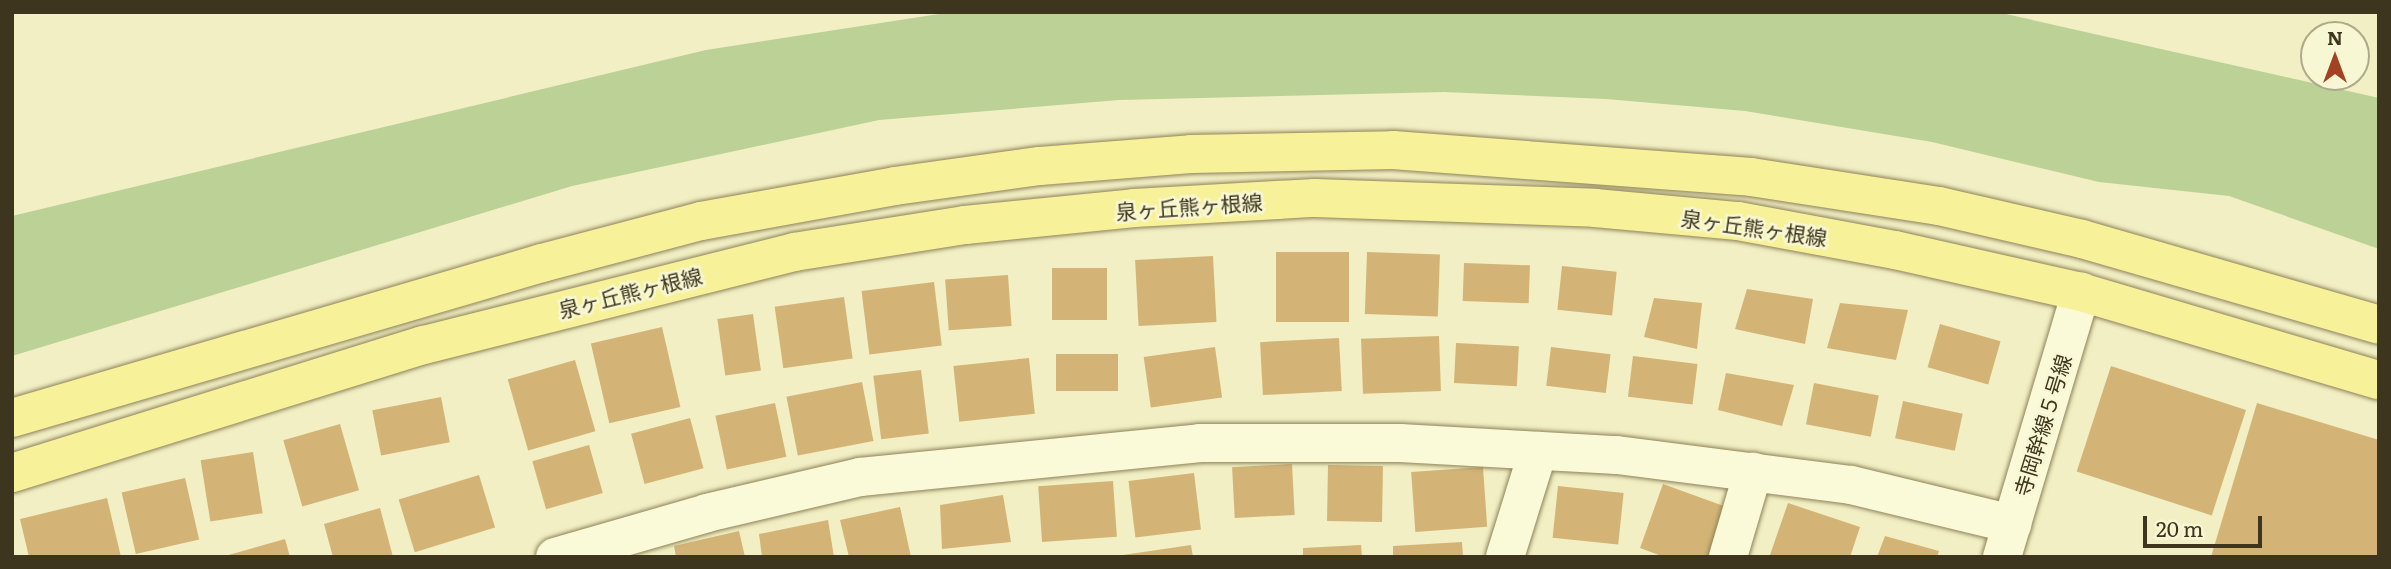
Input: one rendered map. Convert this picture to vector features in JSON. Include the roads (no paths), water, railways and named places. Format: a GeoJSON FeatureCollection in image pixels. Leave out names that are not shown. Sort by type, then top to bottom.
{"type":"FeatureCollection","features":[{"type":"Feature","properties":{"kind":"main road"},"geometry":{"type":"LineString","coordinates":[[12,418],[542,263],[701,221],[921,182],[1191,153],[1393,150],[1751,177],[1939,206],[2082,239],[2379,325]]}},
{"type":"Feature","properties":{"kind":"main road","name":"泉ヶ丘熊ヶ根線"},"geometry":{"type":"LineString","coordinates":[[12,474],[424,345],[646,286],[794,252],[938,229],[1134,208],[1315,198],[1595,208],[1738,221],[1895,250],[2081,292],[2379,380]]}},
{"type":"Feature","properties":{"kind":"street","name":"寺岡幹線５号線"},"geometry":{"type":"LineString","coordinates":[[2007,540],[2081,292]]}},
{"type":"Feature","properties":{"kind":"street"},"geometry":{"type":"LineString","coordinates":[[555,557],[708,513],[860,477],[1027,457],[1200,443],[1401,443],[1617,454],[1851,485],[2007,540]]}},
{"type":"Feature","properties":{"kind":"street"},"geometry":{"type":"LineString","coordinates":[[1505,557],[1538,451]]}},
{"type":"Feature","properties":{"kind":"street"},"geometry":{"type":"LineString","coordinates":[[1728,557],[1753,472]]}}]}
